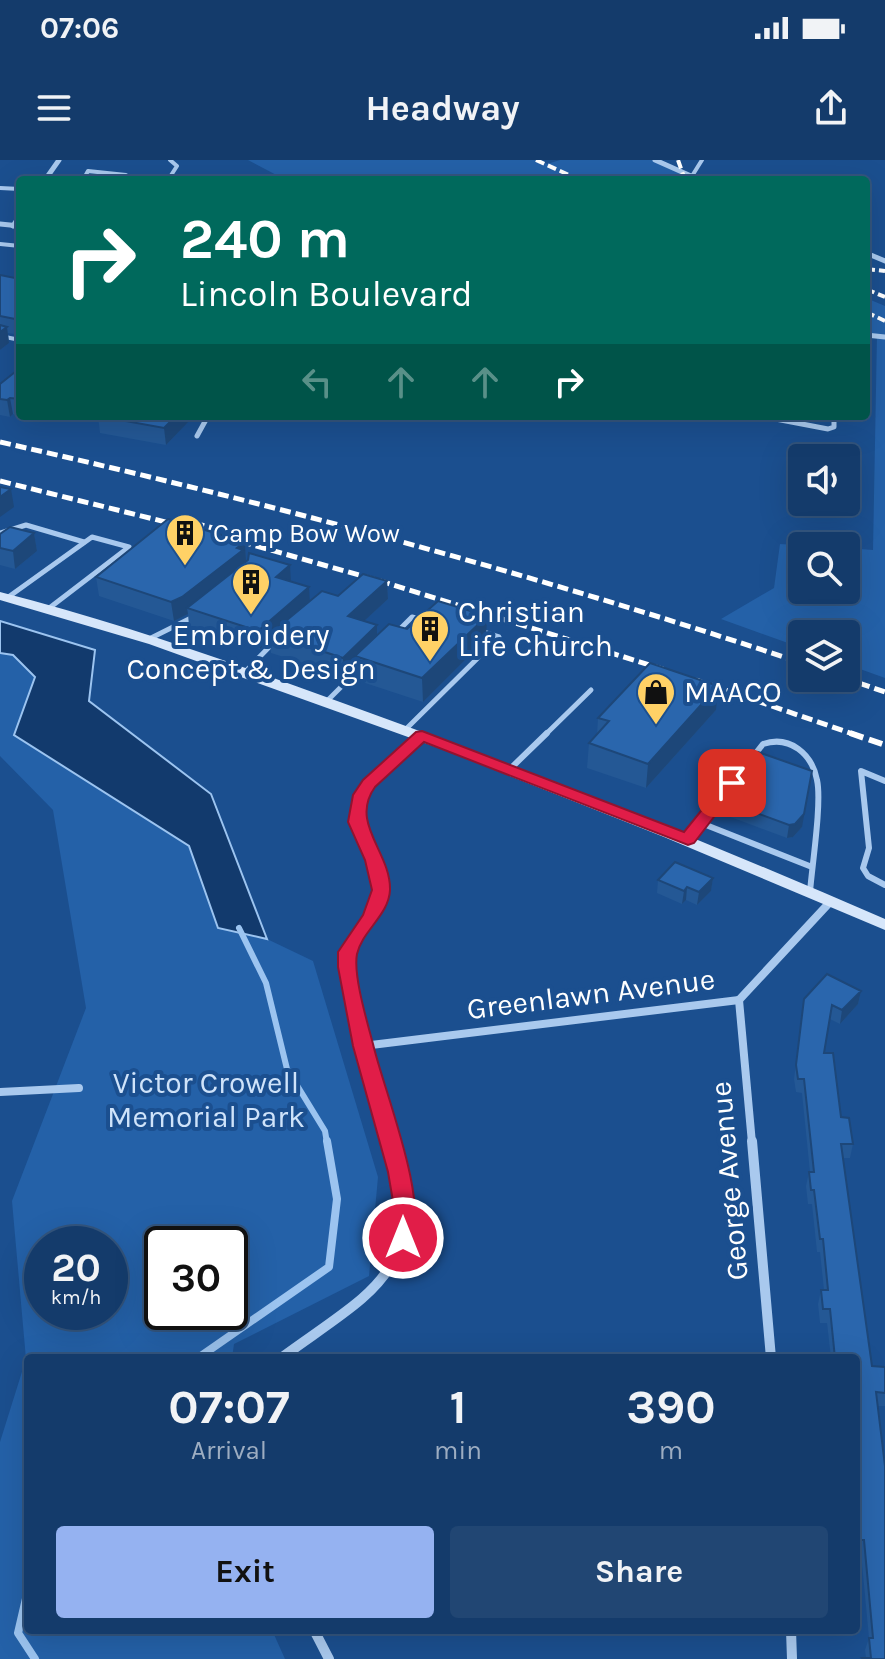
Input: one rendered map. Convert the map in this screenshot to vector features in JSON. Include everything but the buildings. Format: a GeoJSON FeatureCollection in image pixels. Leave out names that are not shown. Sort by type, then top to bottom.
{"type":"FeatureCollection","features":[{"type":"Feature","properties":{"kind":"main road"},"geometry":{"type":"LineString","coordinates":[[4,597],[146,640],[422,736],[688,839],[885,925]]}},
{"type":"Feature","properties":{"kind":"street"},"geometry":{"type":"LineString","coordinates":[[655,160],[692,176]]}},
{"type":"Feature","properties":{"kind":"street"},"geometry":{"type":"LineString","coordinates":[[0,224],[16,226]]}},
{"type":"Feature","properties":{"kind":"street"},"geometry":{"type":"LineString","coordinates":[[286,1354],[375,1289],[397,1257],[403,1238],[405,1213],[399,1172],[363,1046],[347,967],[348,952],[372,915],[381,890],[374,860],[357,822],[357,808],[369,783],[422,736]]}},
{"type":"Feature","properties":{"kind":"street","name":"Greenlawn Avenue"},"geometry":{"type":"LineString","coordinates":[[363,1046],[739,1000],[831,901]]}},
{"type":"Feature","properties":{"kind":"street","name":"George Avenue"},"geometry":{"type":"LineString","coordinates":[[739,1000],[771,1354]]}},
{"type":"Feature","properties":{"kind":"street"},"geometry":{"type":"LineString","coordinates":[[0,1092],[79,1088]]}},
{"type":"Feature","properties":{"kind":"street"},"geometry":{"type":"LineString","coordinates":[[316,1634],[329,1659]]}},
{"type":"Feature","properties":{"kind":"street"},"geometry":{"type":"LineString","coordinates":[[791,1634],[792,1659]]}},
{"type":"Feature","properties":{"kind":"lane"},"geometry":{"type":"LineString","coordinates":[[170,160],[177,166],[171,176]]}},
{"type":"Feature","properties":{"kind":"lane"},"geometry":{"type":"LineString","coordinates":[[692,176],[702,160]]}},
{"type":"Feature","properties":{"kind":"lane"},"geometry":{"type":"LineString","coordinates":[[85,176],[88,171],[125,176]]}},
{"type":"Feature","properties":{"kind":"lane"},"geometry":{"type":"LineString","coordinates":[[197,436],[206,420]]}},
{"type":"Feature","properties":{"kind":"lane"},"geometry":{"type":"LineString","coordinates":[[781,420],[828,429],[834,427],[834,420]]}},
{"type":"Feature","properties":{"kind":"lane"},"geometry":{"type":"LineString","coordinates":[[0,533],[26,525],[84,542]]}},
{"type":"Feature","properties":{"kind":"lane"},"geometry":{"type":"LineString","coordinates":[[4,597],[92,537],[129,547],[48,609]]}},
{"type":"Feature","properties":{"kind":"lane"},"geometry":{"type":"LineString","coordinates":[[146,640],[187,621],[199,611]]}},
{"type":"Feature","properties":{"kind":"lane"},"geometry":{"type":"LineString","coordinates":[[391,638],[412,617],[431,619]]}},
{"type":"Feature","properties":{"kind":"lane"},"geometry":{"type":"LineString","coordinates":[[405,730],[499,637],[471,628]]}},
{"type":"Feature","properties":{"kind":"lane"},"geometry":{"type":"LineString","coordinates":[[245,673],[287,631]]}},
{"type":"Feature","properties":{"kind":"lane"},"geometry":{"type":"LineString","coordinates":[[326,702],[369,659]]}},
{"type":"Feature","properties":{"kind":"lane"},"geometry":{"type":"LineString","coordinates":[[510,769],[591,690]]}},
{"type":"Feature","properties":{"kind":"lane"},"geometry":{"type":"LineString","coordinates":[[688,839],[763,744],[780,741],[809,757],[818,782],[810,892]]}},
{"type":"Feature","properties":{"kind":"lane"},"geometry":{"type":"LineString","coordinates":[[885,781],[861,771],[869,848],[863,868],[868,876],[885,885]]}},
{"type":"Feature","properties":{"kind":"lane"},"geometry":{"type":"LineString","coordinates":[[701,823],[812,867]]}},
{"type":"Feature","properties":{"kind":"green space"},"geometry":{"type":"Polygon","coordinates":[[[248,160],[539,160],[547,164],[560,160],[655,160],[687,176],[278,176],[248,160]]]}},
{"type":"Feature","properties":{"kind":"green space"},"geometry":{"type":"Polygon","coordinates":[[[870,300],[885,306],[885,678],[860,669],[860,620],[788,620],[788,643],[721,619],[774,588],[780,544],[788,545],[788,604],[860,604],[860,549],[873,550],[877,335],[870,334],[870,300]]]}},
{"type":"Feature","properties":{"kind":"green space","name":"Victor Crowell Memorial Park"},"geometry":{"type":"Polygon","coordinates":[[[0,653],[13,655],[35,677],[14,735],[190,846],[218,928],[267,939],[313,961],[378,1177],[369,1276],[234,1344],[233,1354],[26,1354],[12,1201],[86,1008],[53,810],[0,756],[0,653]]]}},
{"type":"Feature","properties":{"kind":"green space","name":"Victor Crowell Memorial Park"},"geometry":{"type":"Polygon","coordinates":[[[24,1365],[24,1634],[274,1634],[285,1659],[0,1659],[0,1442],[24,1365]]]}},
{"type":"Feature","properties":{"kind":"shaded area"},"geometry":{"type":"Polygon","coordinates":[[[0,621],[95,650],[89,701],[211,794],[267,939],[218,928],[189,846],[14,735],[35,677],[13,655],[0,653],[0,621]]]}},
{"type":"Feature","properties":{"kind":"waterway"},"geometry":{"type":"LineString","coordinates":[[239,928],[266,983],[287,1069],[325,1131],[327,1143]]}},
{"type":"Feature","properties":{"kind":"waterway"},"geometry":{"type":"LineString","coordinates":[[204,1354],[329,1267],[337,1199],[327,1141]]}},
{"type":"Feature","properties":{"kind":"waterway"},"geometry":{"type":"LineString","coordinates":[[24,1607],[18,1633],[35,1659]]}},
{"type":"Feature","properties":{"kind":"railway"},"geometry":{"type":"LineString","coordinates":[[536,160],[571,176]]}},
{"type":"Feature","properties":{"kind":"railway"},"geometry":{"type":"LineString","coordinates":[[678,160],[684,176]]}},
{"type":"Feature","properties":{"kind":"railway"},"geometry":{"type":"LineString","coordinates":[[870,269],[885,271]]}},
{"type":"Feature","properties":{"kind":"railway"},"geometry":{"type":"LineString","coordinates":[[870,291],[885,297]]}},
{"type":"Feature","properties":{"kind":"railway"},"geometry":{"type":"LineString","coordinates":[[870,314],[885,321]]}},
{"type":"Feature","properties":{"kind":"railway"},"geometry":{"type":"LineString","coordinates":[[0,442],[404,542],[788,658]]}},
{"type":"Feature","properties":{"kind":"railway"},"geometry":{"type":"LineString","coordinates":[[0,481],[186,527]]}},
{"type":"Feature","properties":{"kind":"railway"},"geometry":{"type":"LineString","coordinates":[[178,519],[236,534]]}},
{"type":"Feature","properties":{"kind":"railway"},"geometry":{"type":"LineString","coordinates":[[225,537],[387,583],[669,671]]}},
{"type":"Feature","properties":{"kind":"railway"},"geometry":{"type":"LineString","coordinates":[[696,680],[856,735]]}},
{"type":"Feature","properties":{"kind":"railway"},"geometry":{"type":"LineString","coordinates":[[860,683],[885,692]]}},
{"type":"Feature","properties":{"kind":"railway"},"geometry":{"type":"LineString","coordinates":[[850,733],[885,745]]}},
{"type":"Feature","properties":{"kind":"place","name":"Camp Bow Wow"},"geometry":{"type":"Point","coordinates":[185,567]}},
{"type":"Feature","properties":{"kind":"place","name":"Embroidery Concept & Design"},"geometry":{"type":"Point","coordinates":[251,616]}},
{"type":"Feature","properties":{"kind":"place","name":"Christian Life Church"},"geometry":{"type":"Point","coordinates":[430,663]}},
{"type":"Feature","properties":{"kind":"place","name":"MAACO"},"geometry":{"type":"Point","coordinates":[656,726]}},
{"type":"Feature","properties":{"kind":"route"},"geometry":{"type":"LineString","coordinates":[[403,1238],[405,1213],[399,1172],[363,1046],[347,967],[348,952],[372,915],[381,890],[374,860],[357,822],[357,808],[369,783],[422,736],[688,839],[732,783]]}}]}
